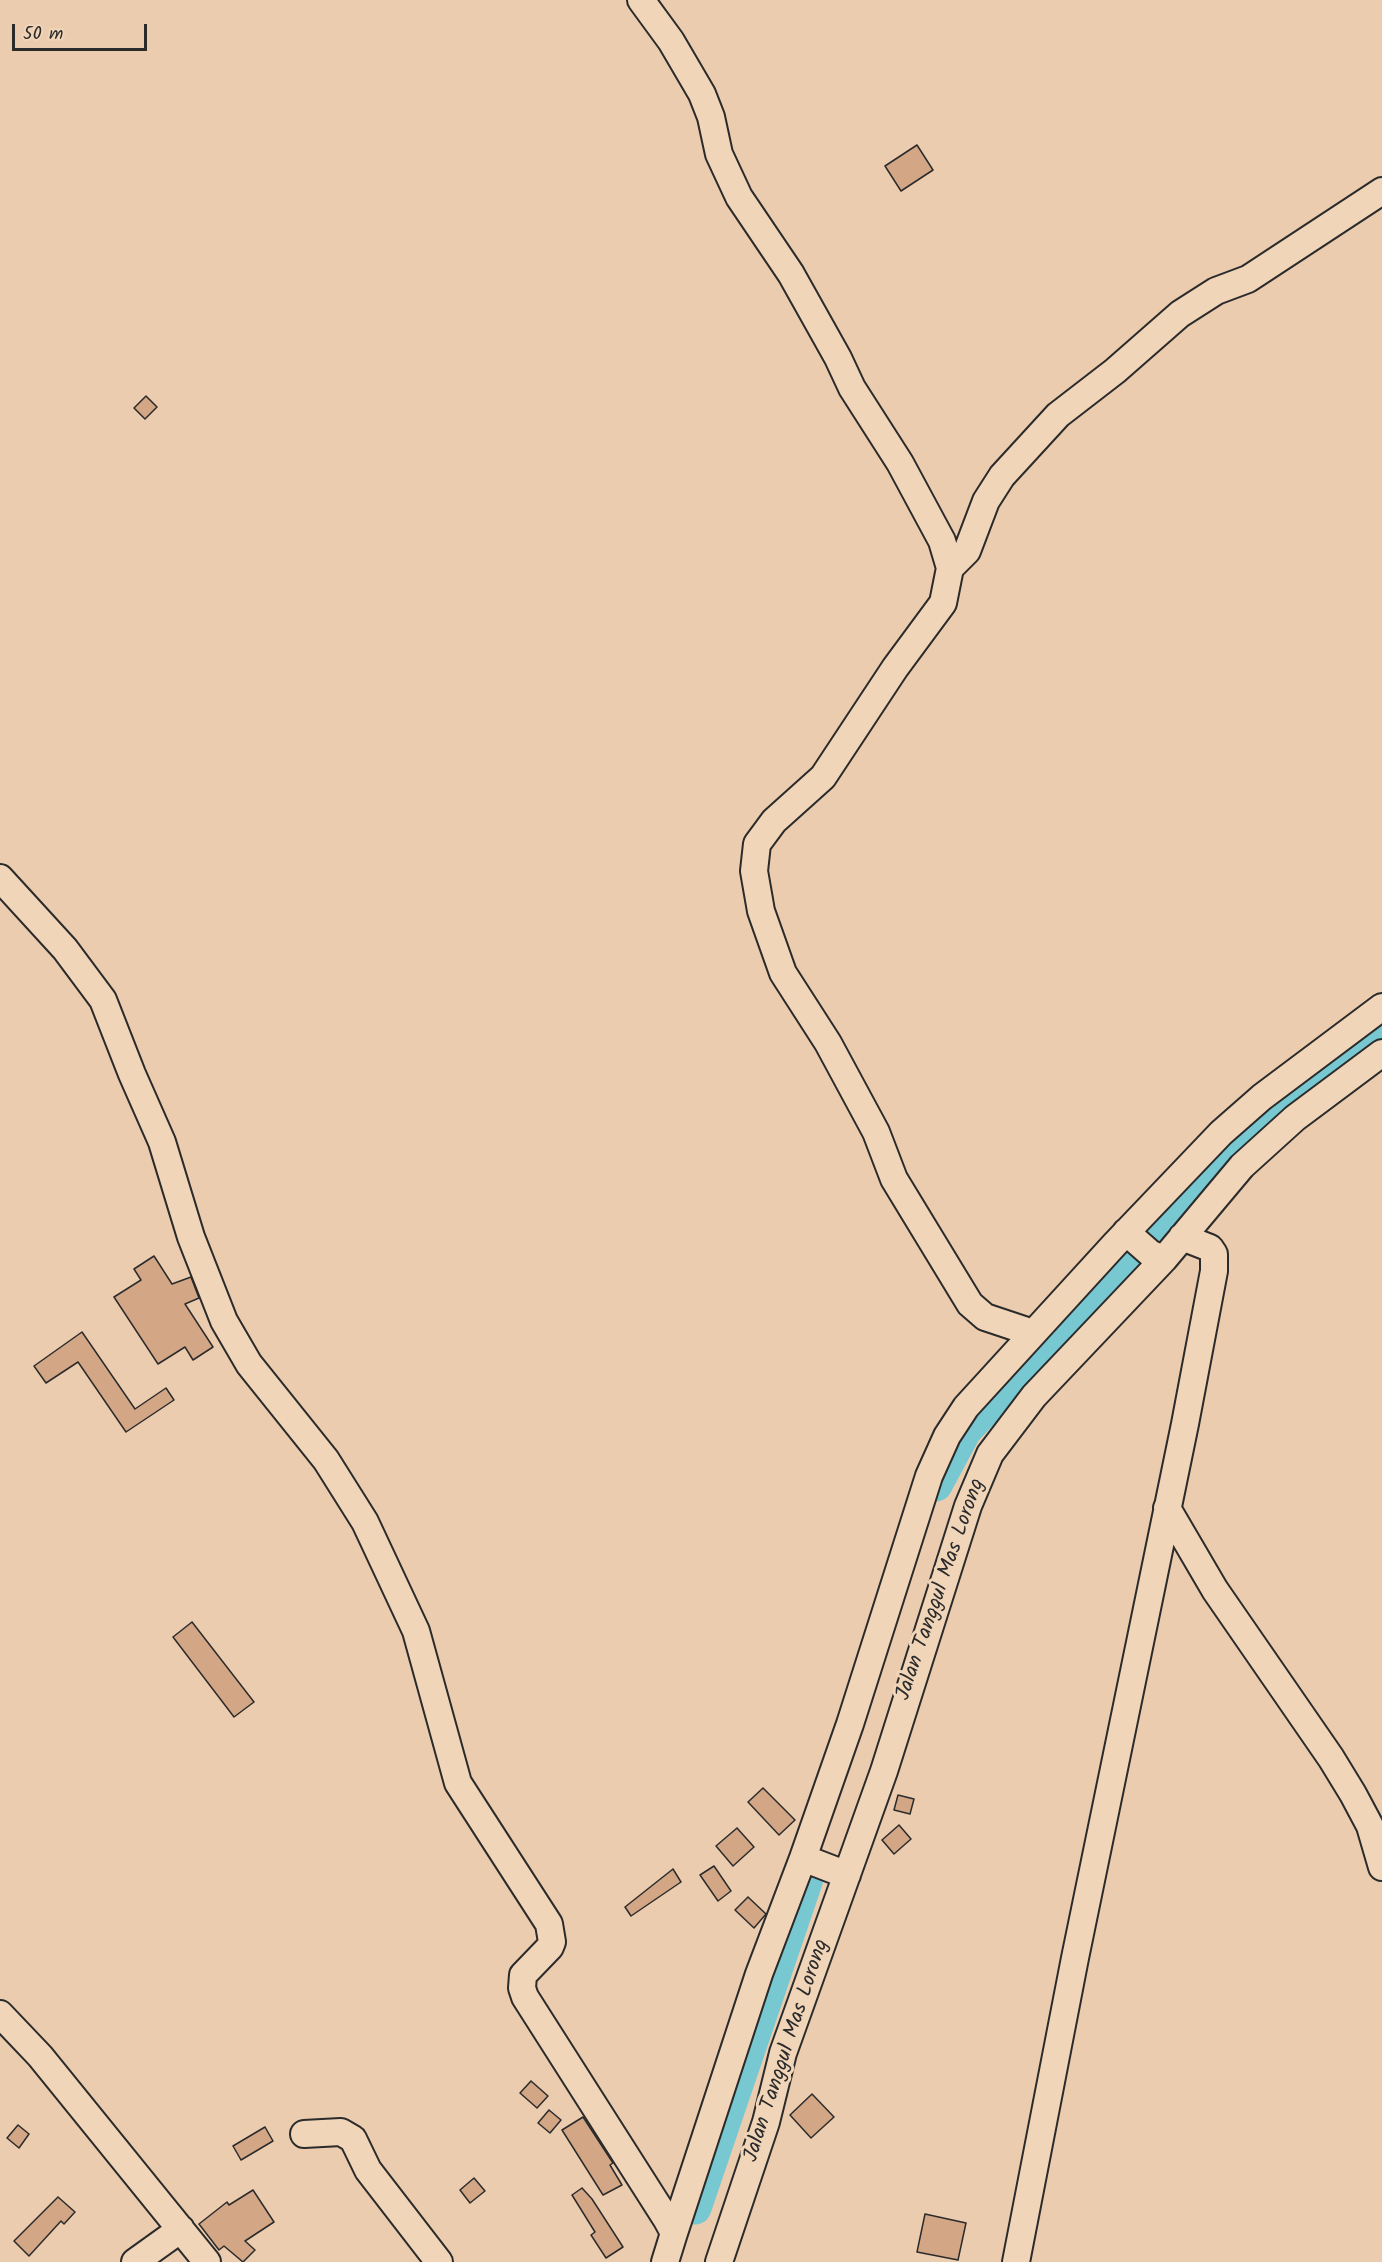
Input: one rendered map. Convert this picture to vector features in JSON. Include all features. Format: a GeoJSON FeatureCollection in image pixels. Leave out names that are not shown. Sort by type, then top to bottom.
{"type":"FeatureCollection","features":[{"type":"Feature","properties":{"kind":"street"},"geometry":{"type":"LineString","coordinates":[[641,0],[671,42],[702,94],[711,117],[719,154],[739,197],[790,274],[838,358],[852,388],[900,463],[942,541],[950,568],[943,603],[895,668],[823,777],[764,832],[754,860],[755,886],[783,973],[828,1042],[876,1132],[894,1179],[931,1235],[950,1272],[970,1304],[985,1317],[1033,1333]]}},
{"type":"Feature","properties":{"kind":"street"},"geometry":{"type":"LineString","coordinates":[[950,568],[967,551],[986,501],[1002,476],[1030,442],[1058,415],[1115,371],[1180,314],[1216,291],[1248,279],[1382,191]]}},
{"type":"Feature","properties":{"kind":"street"},"geometry":{"type":"LineString","coordinates":[[0,878],[65,949],[104,1000],[144,1103],[162,1142],[191,1237],[224,1321],[249,1364],[326,1460],[365,1522],[416,1631],[458,1784],[549,1924],[552,1935],[550,1947],[523,1975],[522,1988],[525,1997],[641,2176],[674,2233]]}},
{"type":"Feature","properties":{"kind":"street"},"geometry":{"type":"LineString","coordinates":[[665,2262],[759,1974],[825,1866],[850,1724],[928,1476],[947,1436],[966,1407],[1221,1133],[1262,1097],[1382,1007]]}},
{"type":"Feature","properties":{"kind":"street","name":"Jalan Tanggul Mas Lorong"},"geometry":{"type":"LineString","coordinates":[[719,2262],[766,2122],[825,1866],[884,1771],[961,1525],[990,1454],[1034,1396],[1157,1257],[1182,1237],[1224,1185],[1295,1119],[1382,1053]]}},
{"type":"Feature","properties":{"kind":"street"},"geometry":{"type":"LineString","coordinates":[[1128,1234],[1157,1257]]}},
{"type":"Feature","properties":{"kind":"street"},"geometry":{"type":"LineString","coordinates":[[1016,2262],[1074,1958],[1167,1508],[1215,1260],[1210,1248],[1182,1237]]}},
{"type":"Feature","properties":{"kind":"street"},"geometry":{"type":"LineString","coordinates":[[1167,1508],[1215,1590],[1331,1758],[1353,1794],[1370,1826],[1382,1867]]}},
{"type":"Feature","properties":{"kind":"street"},"geometry":{"type":"LineString","coordinates":[[0,2014],[40,2056],[207,2262]]}},
{"type":"Feature","properties":{"kind":"street"},"geometry":{"type":"LineString","coordinates":[[304,2134],[341,2132],[352,2139],[368,2170],[439,2262]]}},
{"type":"Feature","properties":{"kind":"street"},"geometry":{"type":"LineString","coordinates":[[135,2262],[181,2229]]}},
{"type":"Feature","properties":{"kind":"building"},"geometry":{"type":"Polygon","coordinates":[[[917,145],[933,170],[901,191],[885,166],[917,145]]]}},
{"type":"Feature","properties":{"kind":"building"},"geometry":{"type":"Polygon","coordinates":[[[146,396],[157,407],[145,419],[134,408],[146,396]]]}},
{"type":"Feature","properties":{"kind":"building"},"geometry":{"type":"Polygon","coordinates":[[[154,1256],[172,1284],[191,1277],[199,1298],[185,1304],[213,1347],[193,1360],[185,1347],[158,1364],[114,1297],[141,1280],[134,1269],[154,1256]]]}},
{"type":"Feature","properties":{"kind":"building"},"geometry":{"type":"Polygon","coordinates":[[[82,1332],[135,1409],[166,1388],[174,1400],[126,1432],[78,1362],[46,1383],[34,1366],[82,1332]]]}},
{"type":"Feature","properties":{"kind":"building"},"geometry":{"type":"Polygon","coordinates":[[[192,1622],[254,1702],[234,1717],[173,1637],[192,1622]]]}},
{"type":"Feature","properties":{"kind":"building"},"geometry":{"type":"Polygon","coordinates":[[[763,1788],[795,1820],[779,1835],[748,1802],[763,1788]]]}},
{"type":"Feature","properties":{"kind":"building"},"geometry":{"type":"Polygon","coordinates":[[[898,1795],[914,1799],[910,1814],[894,1810],[898,1795]]]}},
{"type":"Feature","properties":{"kind":"building"},"geometry":{"type":"Polygon","coordinates":[[[899,1825],[911,1839],[894,1854],[882,1840],[899,1825]]]}},
{"type":"Feature","properties":{"kind":"building"},"geometry":{"type":"Polygon","coordinates":[[[737,1828],[754,1847],[733,1866],[716,1846],[737,1828]]]}},
{"type":"Feature","properties":{"kind":"building"},"geometry":{"type":"Polygon","coordinates":[[[714,1866],[731,1891],[718,1901],[700,1875],[714,1866]]]}},
{"type":"Feature","properties":{"kind":"building"},"geometry":{"type":"Polygon","coordinates":[[[673,1869],[681,1882],[631,1916],[625,1907],[673,1869]]]}},
{"type":"Feature","properties":{"kind":"building"},"geometry":{"type":"Polygon","coordinates":[[[748,1897],[766,1914],[754,1928],[735,1910],[748,1897]]]}},
{"type":"Feature","properties":{"kind":"building"},"geometry":{"type":"Polygon","coordinates":[[[531,2081],[548,2096],[537,2108],[520,2093],[531,2081]]]}},
{"type":"Feature","properties":{"kind":"building"},"geometry":{"type":"Polygon","coordinates":[[[812,2094],[834,2117],[811,2138],[790,2115],[812,2094]]]}},
{"type":"Feature","properties":{"kind":"building"},"geometry":{"type":"Polygon","coordinates":[[[549,2110],[561,2120],[550,2133],[538,2123],[549,2110]]]}},
{"type":"Feature","properties":{"kind":"building"},"geometry":{"type":"Polygon","coordinates":[[[583,2117],[613,2163],[610,2165],[622,2185],[603,2195],[562,2130],[583,2117]]]}},
{"type":"Feature","properties":{"kind":"building"},"geometry":{"type":"Polygon","coordinates":[[[18,2125],[29,2134],[19,2148],[7,2138],[18,2125]]]}},
{"type":"Feature","properties":{"kind":"building"},"geometry":{"type":"Polygon","coordinates":[[[265,2127],[273,2141],[241,2160],[233,2146],[265,2127]]]}},
{"type":"Feature","properties":{"kind":"building"},"geometry":{"type":"Polygon","coordinates":[[[474,2178],[485,2191],[470,2203],[460,2190],[474,2178]]]}},
{"type":"Feature","properties":{"kind":"building"},"geometry":{"type":"Polygon","coordinates":[[[582,2188],[592,2199],[623,2247],[606,2258],[591,2235],[595,2232],[572,2195],[582,2188]]]}},
{"type":"Feature","properties":{"kind":"building"},"geometry":{"type":"Polygon","coordinates":[[[253,2190],[274,2222],[245,2241],[255,2250],[243,2262],[224,2246],[219,2250],[199,2224],[227,2202],[229,2205],[253,2190]]]}},
{"type":"Feature","properties":{"kind":"building"},"geometry":{"type":"Polygon","coordinates":[[[58,2197],[75,2212],[64,2224],[61,2221],[29,2256],[14,2241],[58,2197]]]}},
{"type":"Feature","properties":{"kind":"building"},"geometry":{"type":"Polygon","coordinates":[[[925,2214],[966,2223],[958,2260],[917,2252],[925,2214]]]}},
{"type":"Feature","properties":{"kind":"waterway"},"geometry":{"type":"LineString","coordinates":[[936,1485],[965,1431],[1239,1137],[1382,1028]]}},
{"type":"Feature","properties":{"kind":"waterway"},"geometry":{"type":"LineString","coordinates":[[695,2208],[807,1879]]}}]}
